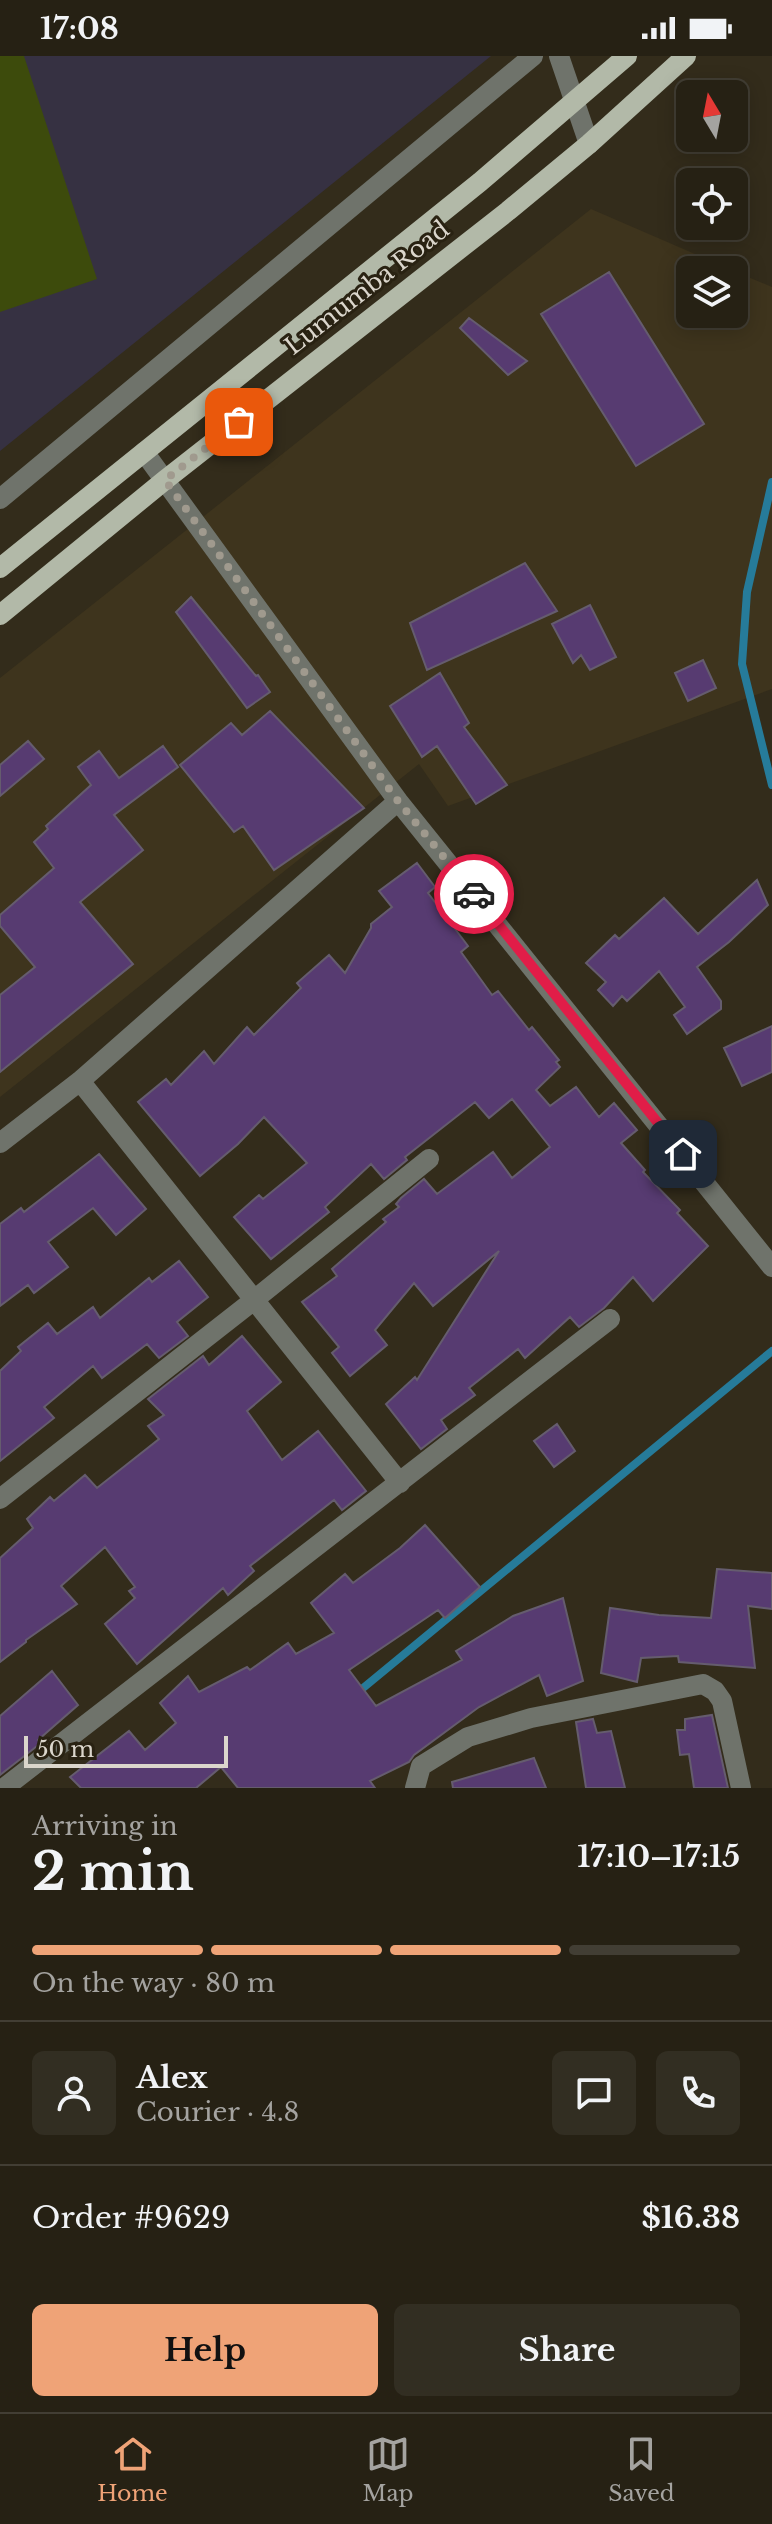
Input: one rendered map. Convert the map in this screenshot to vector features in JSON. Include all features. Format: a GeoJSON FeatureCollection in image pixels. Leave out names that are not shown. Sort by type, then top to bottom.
{"type":"FeatureCollection","features":[{"type":"Feature","properties":{"kind":"main road","name":"Lumumba Road"},"geometry":{"type":"LineString","coordinates":[[0,568],[480,182],[627,56]]}},
{"type":"Feature","properties":{"kind":"main road","name":"Lumumba Road"},"geometry":{"type":"LineString","coordinates":[[0,615],[165,480],[508,211],[589,144],[686,56]]}},
{"type":"Feature","properties":{"kind":"street"},"geometry":{"type":"LineString","coordinates":[[0,499],[533,56]]}},
{"type":"Feature","properties":{"kind":"street"},"geometry":{"type":"LineString","coordinates":[[559,56],[589,144]]}},
{"type":"Feature","properties":{"kind":"street"},"geometry":{"type":"LineString","coordinates":[[144,452],[398,801],[772,1267]]}},
{"type":"Feature","properties":{"kind":"street"},"geometry":{"type":"LineString","coordinates":[[0,1143],[80,1081],[398,801]]}},
{"type":"Feature","properties":{"kind":"street"},"geometry":{"type":"LineString","coordinates":[[80,1081],[400,1483]]}},
{"type":"Feature","properties":{"kind":"street"},"geometry":{"type":"LineString","coordinates":[[0,1499],[429,1159]]}},
{"type":"Feature","properties":{"kind":"street"},"geometry":{"type":"LineString","coordinates":[[4,1788],[610,1319]]}},
{"type":"Feature","properties":{"kind":"street"},"geometry":{"type":"LineString","coordinates":[[415,1788],[421,1766],[468,1737],[531,1718],[703,1684],[715,1691],[722,1701],[741,1788]]}},
{"type":"Feature","properties":{"kind":"shaded area"},"geometry":{"type":"Polygon","coordinates":[[[0,56],[491,56],[0,451],[0,56]]]}},
{"type":"Feature","properties":{"kind":"shaded area"},"geometry":{"type":"Polygon","coordinates":[[[591,209],[700,256],[676,256],[676,328],[748,328],[748,277],[772,287],[772,689],[448,806],[419,764],[0,1097],[0,678],[591,209]]]}},
{"type":"Feature","properties":{"kind":"green space"},"geometry":{"type":"Polygon","coordinates":[[[0,56],[24,56],[97,279],[0,312],[0,56]]]}},
{"type":"Feature","properties":{"kind":"building"},"geometry":{"type":"Polygon","coordinates":[[[609,272],[704,424],[636,466],[541,314],[609,272]]]}},
{"type":"Feature","properties":{"kind":"building"},"geometry":{"type":"Polygon","coordinates":[[[469,318],[527,361],[508,375],[460,328],[469,318]]]}},
{"type":"Feature","properties":{"kind":"building"},"geometry":{"type":"Polygon","coordinates":[[[525,563],[557,611],[427,670],[410,623],[525,563]]]}},
{"type":"Feature","properties":{"kind":"building"},"geometry":{"type":"Polygon","coordinates":[[[191,597],[270,692],[247,708],[176,612],[191,597]]]}},
{"type":"Feature","properties":{"kind":"building"},"geometry":{"type":"Polygon","coordinates":[[[590,605],[616,657],[590,670],[581,655],[573,663],[552,624],[590,605]]]}},
{"type":"Feature","properties":{"kind":"building"},"geometry":{"type":"Polygon","coordinates":[[[703,660],[716,688],[688,701],[675,673],[703,660]]]}},
{"type":"Feature","properties":{"kind":"building"},"geometry":{"type":"Polygon","coordinates":[[[440,673],[469,723],[464,727],[507,785],[476,804],[437,746],[422,757],[390,706],[440,673]]]}},
{"type":"Feature","properties":{"kind":"building"},"geometry":{"type":"Polygon","coordinates":[[[270,711],[364,808],[274,870],[243,826],[234,832],[180,765],[231,723],[242,735],[270,711]]]}},
{"type":"Feature","properties":{"kind":"building"},"geometry":{"type":"Polygon","coordinates":[[[28,741],[44,759],[0,796],[0,765],[28,741]]]}},
{"type":"Feature","properties":{"kind":"building"},"geometry":{"type":"Polygon","coordinates":[[[163,746],[178,767],[114,815],[143,850],[80,902],[133,964],[0,1072],[0,995],[35,967],[0,926],[0,915],[54,868],[34,842],[48,829],[46,826],[91,785],[78,767],[99,751],[119,778],[163,746]]]}},
{"type":"Feature","properties":{"kind":"building"},"geometry":{"type":"Polygon","coordinates":[[[417,863],[435,887],[428,893],[468,946],[461,952],[492,995],[498,991],[529,1030],[532,1027],[559,1060],[556,1062],[560,1067],[536,1090],[550,1106],[576,1087],[599,1117],[614,1103],[637,1130],[621,1143],[708,1246],[653,1301],[633,1277],[604,1308],[579,1327],[570,1317],[525,1358],[518,1349],[469,1388],[475,1395],[441,1420],[447,1429],[421,1449],[386,1404],[415,1377],[417,1380],[499,1251],[433,1306],[414,1283],[375,1330],[387,1345],[350,1376],[332,1353],[339,1347],[302,1302],[337,1276],[332,1269],[386,1222],[383,1219],[399,1207],[396,1204],[401,1198],[424,1179],[437,1194],[493,1152],[512,1178],[550,1147],[512,1099],[489,1118],[475,1102],[405,1157],[407,1160],[384,1179],[371,1164],[325,1207],[329,1212],[271,1259],[234,1217],[259,1195],[263,1199],[307,1163],[264,1117],[200,1176],[138,1102],[166,1079],[171,1085],[204,1051],[214,1064],[247,1027],[254,1035],[301,988],[297,983],[329,955],[345,973],[371,924],[392,907],[379,891],[417,863]]]}},
{"type":"Feature","properties":{"kind":"building"},"geometry":{"type":"Polygon","coordinates":[[[757,880],[768,905],[697,967],[721,1001],[721,1009],[687,1034],[674,1015],[685,1007],[659,971],[627,1001],[622,996],[613,1006],[598,990],[606,982],[586,963],[615,935],[619,939],[664,898],[698,934],[757,880]]]}},
{"type":"Feature","properties":{"kind":"building"},"geometry":{"type":"Polygon","coordinates":[[[772,1026],[772,1072],[742,1086],[724,1048],[772,1026]]]}},
{"type":"Feature","properties":{"kind":"building"},"geometry":{"type":"Polygon","coordinates":[[[99,1154],[146,1209],[116,1235],[93,1208],[48,1242],[68,1267],[34,1293],[28,1285],[0,1306],[0,1224],[21,1208],[24,1212],[99,1154]]]}},
{"type":"Feature","properties":{"kind":"building"},"geometry":{"type":"Polygon","coordinates":[[[179,1261],[208,1297],[177,1322],[188,1336],[159,1358],[147,1344],[102,1378],[93,1366],[44,1407],[54,1418],[0,1461],[0,1371],[21,1351],[18,1347],[48,1323],[57,1334],[93,1307],[100,1318],[149,1278],[152,1282],[179,1261]]]}},
{"type":"Feature","properties":{"kind":"building"},"geometry":{"type":"Polygon","coordinates":[[[242,1336],[281,1382],[247,1411],[282,1460],[318,1431],[366,1491],[342,1510],[334,1500],[250,1566],[254,1571],[228,1595],[223,1588],[137,1664],[105,1624],[135,1598],[129,1591],[135,1587],[105,1547],[61,1586],[77,1604],[0,1662],[0,1558],[33,1528],[27,1519],[50,1497],[54,1501],[85,1475],[97,1488],[159,1439],[148,1426],[164,1415],[148,1399],[203,1356],[209,1365],[242,1336]]]}},
{"type":"Feature","properties":{"kind":"building"},"geometry":{"type":"Polygon","coordinates":[[[557,1424],[575,1451],[554,1467],[534,1441],[557,1424]]]}},
{"type":"Feature","properties":{"kind":"building"},"geometry":{"type":"Polygon","coordinates":[[[425,1525],[480,1587],[445,1618],[438,1610],[349,1670],[376,1706],[462,1660],[456,1651],[513,1616],[563,1598],[583,1681],[547,1696],[539,1675],[479,1707],[414,1755],[409,1762],[370,1781],[375,1788],[238,1788],[221,1767],[196,1788],[81,1788],[70,1777],[129,1731],[145,1750],[176,1723],[160,1703],[188,1676],[199,1692],[247,1667],[250,1670],[288,1643],[296,1654],[334,1633],[311,1603],[345,1574],[353,1583],[425,1525]]]}},
{"type":"Feature","properties":{"kind":"building"},"geometry":{"type":"Polygon","coordinates":[[[717,1569],[772,1573],[772,1609],[748,1606],[755,1668],[679,1662],[678,1656],[641,1658],[637,1682],[601,1673],[610,1608],[711,1618],[717,1569]]]}},
{"type":"Feature","properties":{"kind":"building"},"geometry":{"type":"Polygon","coordinates":[[[52,1671],[78,1705],[38,1740],[41,1743],[0,1775],[0,1716],[52,1671]]]}},
{"type":"Feature","properties":{"kind":"building"},"geometry":{"type":"Polygon","coordinates":[[[712,1715],[728,1788],[694,1788],[689,1754],[680,1755],[677,1730],[685,1730],[685,1719],[712,1715]]]}},
{"type":"Feature","properties":{"kind":"building"},"geometry":{"type":"Polygon","coordinates":[[[593,1719],[597,1733],[611,1731],[625,1788],[586,1788],[576,1722],[593,1719]]]}},
{"type":"Feature","properties":{"kind":"building"},"geometry":{"type":"Polygon","coordinates":[[[534,1758],[546,1788],[453,1788],[452,1782],[534,1758]]]}},
{"type":"Feature","properties":{"kind":"waterway"},"geometry":{"type":"LineString","coordinates":[[772,482],[747,592],[742,664],[772,785]]}},
{"type":"Feature","properties":{"kind":"waterway"},"geometry":{"type":"LineString","coordinates":[[357,1693],[772,1351]]}},
{"type":"Feature","properties":{"kind":"way so far"},"geometry":{"type":"LineString","coordinates":[[239,422],[165,480],[398,801],[474,894]]}},
{"type":"Feature","properties":{"kind":"route"},"geometry":{"type":"LineString","coordinates":[[474,894],[683,1154]]}}]}
